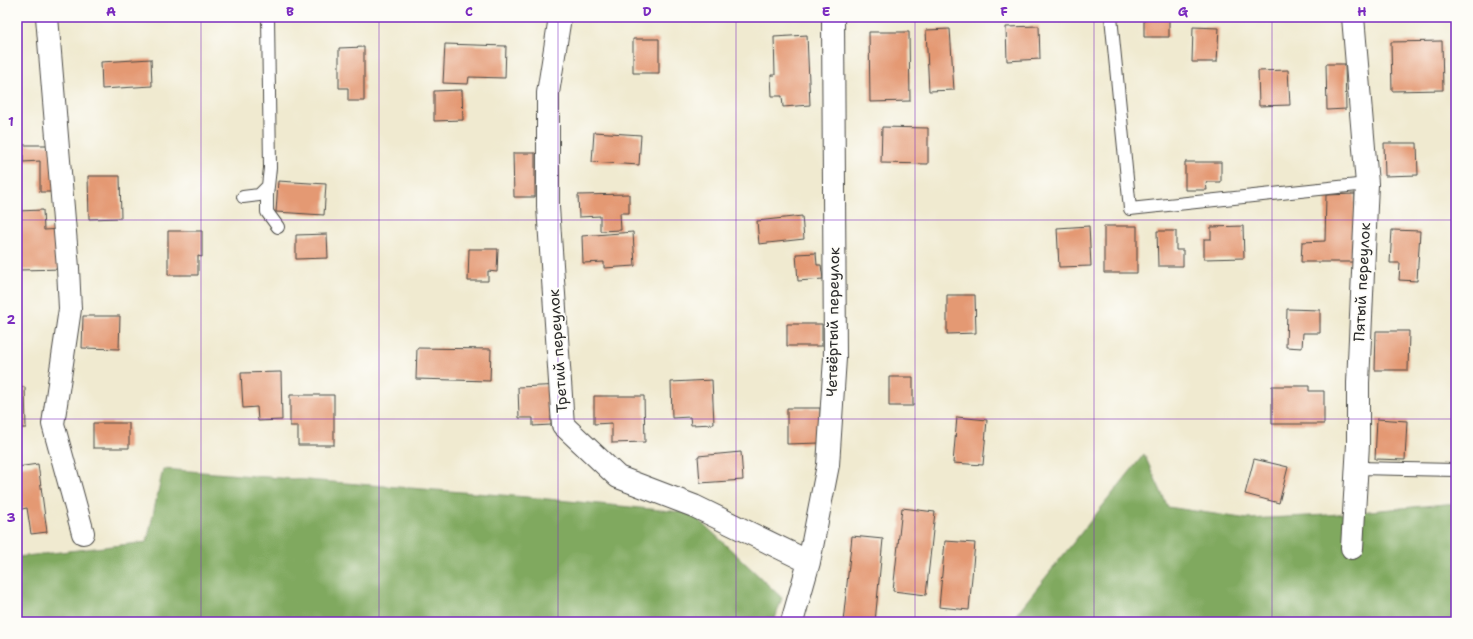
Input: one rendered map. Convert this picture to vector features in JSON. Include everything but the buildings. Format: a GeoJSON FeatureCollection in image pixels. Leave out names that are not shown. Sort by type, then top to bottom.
{"type":"FeatureCollection","features":[{"type":"Feature","properties":{"kind":"street"},"geometry":{"type":"LineString","coordinates":[[47,17],[68,268],[70,309],[53,424],[83,533]]}},
{"type":"Feature","properties":{"kind":"street","name":"Третий переулок"},"geometry":{"type":"LineString","coordinates":[[560,17],[548,93],[548,207],[563,425],[618,477],[694,506],[809,562]]}},
{"type":"Feature","properties":{"kind":"street","name":"Четвёртый переулок"},"geometry":{"type":"LineString","coordinates":[[792,622],[809,562],[828,466],[835,358],[833,17]]}},
{"type":"Feature","properties":{"kind":"street","name":"Пятый переулок"},"geometry":{"type":"LineString","coordinates":[[1352,548],[1367,184],[1353,17]]}},
{"type":"Feature","properties":{"kind":"lane"},"geometry":{"type":"LineString","coordinates":[[268,17],[270,168],[267,212],[278,227]]}},
{"type":"Feature","properties":{"kind":"lane"},"geometry":{"type":"LineString","coordinates":[[1111,17],[1130,209],[1367,184]]}},
{"type":"Feature","properties":{"kind":"lane"},"geometry":{"type":"LineString","coordinates":[[243,197],[259,195],[268,186]]}},
{"type":"Feature","properties":{"kind":"lane"},"geometry":{"type":"LineString","coordinates":[[1356,468],[1456,470]]}},
{"type":"Feature","properties":{"kind":"green space"},"geometry":{"type":"Polygon","coordinates":[[[1144,454],[1168,507],[1248,519],[1327,515],[1456,503],[1456,622],[1010,622],[1144,454]]]}},
{"type":"Feature","properties":{"kind":"green space"},"geometry":{"type":"Polygon","coordinates":[[[163,469],[527,497],[692,513],[782,598],[774,622],[17,622],[17,557],[147,542],[163,469]]]}}]}
